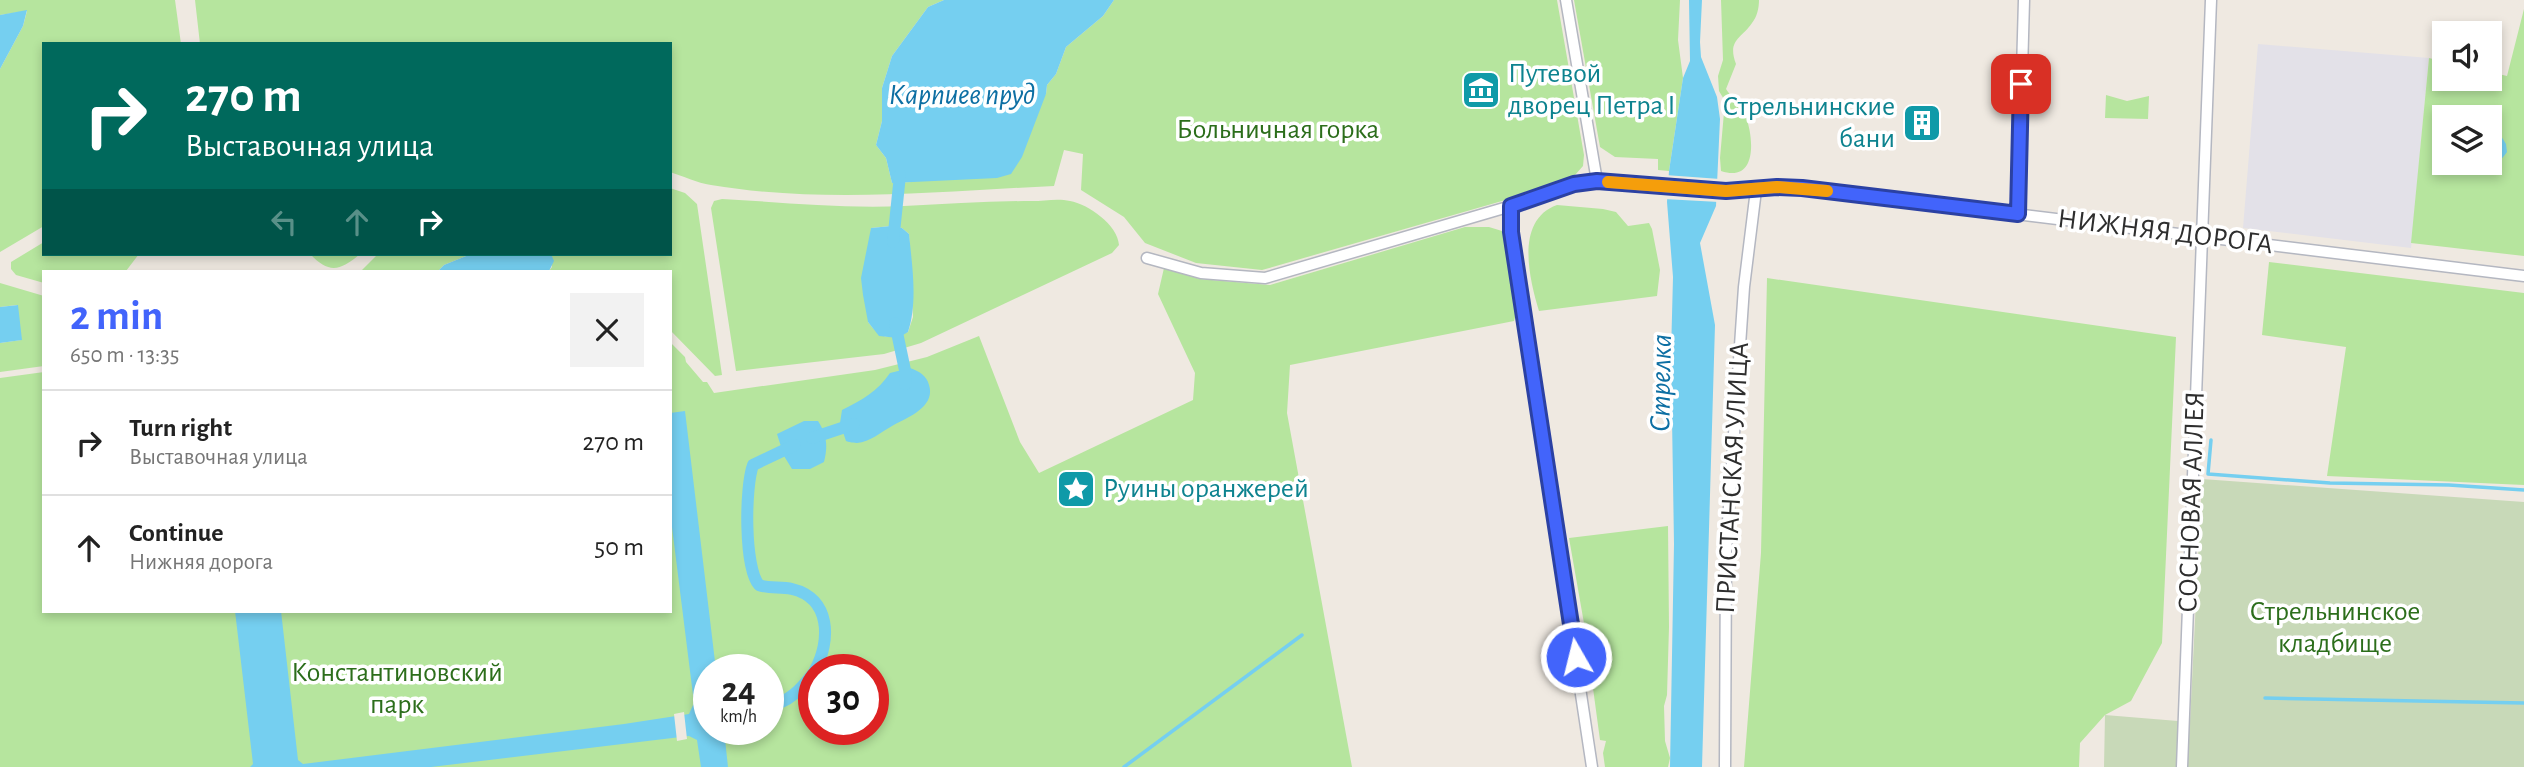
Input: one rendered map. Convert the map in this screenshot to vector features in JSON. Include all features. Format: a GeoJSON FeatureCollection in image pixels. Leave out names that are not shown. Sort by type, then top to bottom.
{"type":"FeatureCollection","features":[{"type":"Feature","properties":{"kind":"street"},"geometry":{"type":"LineString","coordinates":[[1566,0],[1597,181]]}},
{"type":"Feature","properties":{"kind":"street"},"geometry":{"type":"LineString","coordinates":[[2018,214],[2024,0]]}},
{"type":"Feature","properties":{"kind":"street","name":"СОСНОВАЯ АЛЛЕЯ"},"geometry":{"type":"LineString","coordinates":[[2182,767],[2211,0]]}},
{"type":"Feature","properties":{"kind":"street","name":"НИЖНЯЯ ДОРОГА"},"geometry":{"type":"LineString","coordinates":[[1147,258],[1201,272],[1265,278],[1511,206],[1574,184],[1597,181],[1726,191],[1802,188],[2524,276]]}},
{"type":"Feature","properties":{"kind":"street","name":"ПРИСТАНСКАЯ УЛИЦА"},"geometry":{"type":"LineString","coordinates":[[1725,767],[1726,551],[1744,287],[1756,190]]}},
{"type":"Feature","properties":{"kind":"street"},"geometry":{"type":"LineString","coordinates":[[1511,206],[1511,232],[1592,767]]}},
{"type":"Feature","properties":{"kind":"shaded area"},"geometry":{"type":"Polygon","coordinates":[[[2258,44],[2429,58],[2411,248],[2243,228],[2258,44]]]}},
{"type":"Feature","properties":{"kind":"green space"},"geometry":{"type":"Polygon","coordinates":[[[0,0],[175,0],[181,42],[42,42],[42,227],[0,252],[0,69],[23,26],[27,11],[0,15],[0,0]]]}},
{"type":"Feature","properties":{"kind":"green space","name":"Больничная горка"},"geometry":{"type":"Polygon","coordinates":[[[195,0],[944,0],[928,7],[892,56],[882,88],[882,121],[876,145],[886,158],[892,183],[911,182],[1046,94],[1047,85],[1056,74],[1066,47],[1103,16],[1114,0],[1557,0],[1584,155],[1583,166],[1575,175],[1509,199],[1262,270],[1196,263],[1145,243],[1124,217],[1081,190],[1083,154],[1064,150],[1054,186],[926,193],[796,194],[711,185],[672,173],[672,42],[200,42],[195,0]]]}},
{"type":"Feature","properties":{"kind":"green space"},"geometry":{"type":"Polygon","coordinates":[[[1574,0],[1680,0],[1678,40],[1683,78],[1669,171],[1658,170],[1658,159],[1615,157],[1600,147],[1574,0]]]}},
{"type":"Feature","properties":{"kind":"green space"},"geometry":{"type":"Polygon","coordinates":[[[1721,0],[1759,0],[1755,18],[1734,45],[1736,64],[1726,89],[1745,113],[1751,136],[1747,165],[1741,171],[1733,173],[1721,171],[1720,158],[1725,101],[1719,91],[1718,76],[1723,60],[1721,0]]]}},
{"type":"Feature","properties":{"kind":"green space"},"geometry":{"type":"Polygon","coordinates":[[[2524,9],[2524,256],[2411,243],[2429,58],[2432,59],[2432,91],[2502,91],[2502,75],[2507,76],[2524,9]]]}},
{"type":"Feature","properties":{"kind":"green space"},"geometry":{"type":"Polygon","coordinates":[[[2106,95],[2127,101],[2149,96],[2148,119],[2105,118],[2106,95]]]}},
{"type":"Feature","properties":{"kind":"green space"},"geometry":{"type":"Polygon","coordinates":[[[672,189],[685,193],[697,204],[722,375],[715,376],[672,332],[672,270],[550,270],[551,256],[672,256],[672,189]]]}},
{"type":"Feature","properties":{"kind":"green space"},"geometry":{"type":"Polygon","coordinates":[[[722,199],[881,207],[1065,200],[1085,206],[1101,217],[1113,230],[1119,245],[1112,253],[921,343],[884,354],[736,371],[711,208],[714,201],[722,199]],[[871,228],[868,322],[885,336],[908,332],[913,317],[909,234],[902,228],[871,228]]]}},
{"type":"Feature","properties":{"kind":"green space"},"geometry":{"type":"Polygon","coordinates":[[[1557,205],[1616,212],[1628,226],[1649,223],[1660,270],[1657,296],[1539,311],[1529,267],[1530,236],[1535,223],[1557,205]]]}},
{"type":"Feature","properties":{"kind":"green space","name":"Константиновский парк"},"geometry":{"type":"Polygon","coordinates":[[[1465,227],[1489,227],[1502,231],[1508,245],[1516,314],[1514,321],[1290,365],[1287,413],[1352,767],[0,767],[0,378],[42,372],[42,613],[672,613],[672,344],[714,393],[875,370],[927,357],[979,336],[1020,442],[1039,473],[1193,400],[1195,373],[1158,294],[1164,268],[1200,279],[1270,285],[1465,227]]]}},
{"type":"Feature","properties":{"kind":"green space"},"geometry":{"type":"Polygon","coordinates":[[[42,243],[42,256],[137,256],[127,270],[42,270],[42,282],[16,275],[11,269],[11,262],[42,243]]]}},
{"type":"Feature","properties":{"kind":"green space"},"geometry":{"type":"Polygon","coordinates":[[[312,256],[357,256],[335,268],[323,265],[312,256]]]}},
{"type":"Feature","properties":{"kind":"green space"},"geometry":{"type":"Polygon","coordinates":[[[376,256],[466,256],[444,265],[439,270],[362,270],[376,256]]]}},
{"type":"Feature","properties":{"kind":"green space"},"geometry":{"type":"Polygon","coordinates":[[[2269,262],[2524,293],[2524,485],[2327,476],[2346,347],[2262,335],[2269,262]]]}},
{"type":"Feature","properties":{"kind":"green space"},"geometry":{"type":"Polygon","coordinates":[[[1767,278],[2176,337],[2162,643],[2131,701],[2105,715],[2080,743],[2079,767],[1744,767],[1761,553],[1767,278]]]}},
{"type":"Feature","properties":{"kind":"green space"},"geometry":{"type":"Polygon","coordinates":[[[0,283],[42,295],[42,366],[0,372],[0,343],[21,340],[17,305],[0,307],[0,283]]]}},
{"type":"Feature","properties":{"kind":"green space","name":"Стрельнинское кладбище"},"geometry":{"type":"Polygon","coordinates":[[[2202,479],[2524,502],[2524,767],[2104,767],[2105,715],[2190,722],[2202,479]]]}},
{"type":"Feature","properties":{"kind":"green space"},"geometry":{"type":"Polygon","coordinates":[[[1668,526],[1669,627],[1667,695],[1664,706],[1665,741],[1670,758],[1668,767],[1605,767],[1603,753],[1606,741],[1600,740],[1569,538],[1668,526]]]}},
{"type":"Feature","properties":{"kind":"water","name":"Карпиев пруд"},"geometry":{"type":"Polygon","coordinates":[[[944,0],[1114,0],[1103,16],[1066,47],[1056,74],[1047,85],[1022,157],[1011,174],[997,178],[892,183],[886,158],[876,145],[882,121],[882,88],[892,56],[928,7],[944,0]]]}},
{"type":"Feature","properties":{"kind":"water"},"geometry":{"type":"Polygon","coordinates":[[[1689,0],[1702,0],[1701,57],[1717,97],[1720,119],[1716,206],[1700,243],[1715,325],[1702,767],[1670,767],[1674,544],[1671,354],[1673,277],[1667,202],[1683,78],[1690,61],[1689,0]]]}},
{"type":"Feature","properties":{"kind":"water"},"geometry":{"type":"Polygon","coordinates":[[[27,10],[23,26],[0,69],[0,15],[27,10]]]}},
{"type":"Feature","properties":{"kind":"water"},"geometry":{"type":"Polygon","coordinates":[[[2502,138],[2506,144],[2507,152],[2502,158],[2502,138]]]}},
{"type":"Feature","properties":{"kind":"water"},"geometry":{"type":"Polygon","coordinates":[[[871,228],[902,228],[909,234],[913,271],[911,320],[908,332],[898,338],[879,336],[868,322],[861,278],[871,228]]]}},
{"type":"Feature","properties":{"kind":"water"},"geometry":{"type":"Polygon","coordinates":[[[466,256],[552,256],[554,261],[550,270],[439,270],[444,265],[466,256]]]}},
{"type":"Feature","properties":{"kind":"water"},"geometry":{"type":"Polygon","coordinates":[[[18,305],[22,340],[0,343],[0,307],[18,305]]]}},
{"type":"Feature","properties":{"kind":"water"},"geometry":{"type":"Polygon","coordinates":[[[910,368],[922,374],[928,382],[930,393],[924,406],[871,439],[857,443],[846,441],[840,423],[842,410],[869,394],[890,373],[910,368]]]}},
{"type":"Feature","properties":{"kind":"water"},"geometry":{"type":"Polygon","coordinates":[[[685,411],[714,654],[693,654],[693,695],[672,527],[672,413],[685,411]]]}},
{"type":"Feature","properties":{"kind":"water"},"geometry":{"type":"Polygon","coordinates":[[[804,421],[818,421],[821,426],[826,441],[824,462],[810,469],[792,469],[784,456],[777,434],[804,421]]]}},
{"type":"Feature","properties":{"kind":"water"},"geometry":{"type":"Polygon","coordinates":[[[235,613],[281,613],[298,760],[303,764],[689,714],[693,705],[693,738],[689,736],[431,767],[250,767],[253,764],[235,613]]]}},
{"type":"Feature","properties":{"kind":"water"},"geometry":{"type":"Polygon","coordinates":[[[698,745],[726,745],[728,767],[701,767],[698,745]]]}},
{"type":"Feature","properties":{"kind":"pier"},"geometry":{"type":"Polygon","coordinates":[[[1665,175],[1720,179],[1719,202],[1664,199],[1665,175]]]}},
{"type":"Feature","properties":{"kind":"pier"},"geometry":{"type":"Polygon","coordinates":[[[684,712],[687,739],[677,741],[674,714],[684,712]]]}},
{"type":"Feature","properties":{"kind":"waterway"},"geometry":{"type":"LineString","coordinates":[[893,242],[900,175]]}},
{"type":"Feature","properties":{"kind":"waterway"},"geometry":{"type":"LineString","coordinates":[[895,323],[906,375],[905,384]]}},
{"type":"Feature","properties":{"kind":"waterway"},"geometry":{"type":"LineString","coordinates":[[812,438],[854,424]]}},
{"type":"Feature","properties":{"kind":"waterway"},"geometry":{"type":"LineString","coordinates":[[2211,440],[2208,474],[2330,483],[2449,485],[2524,490]]}},
{"type":"Feature","properties":{"kind":"waterway"},"geometry":{"type":"LineString","coordinates":[[795,445],[753,465],[748,490],[748,545],[754,576],[759,585],[788,588],[805,594],[821,611],[825,634],[822,654]]}},
{"type":"Feature","properties":{"kind":"waterway"},"geometry":{"type":"LineString","coordinates":[[1124,767],[1302,635]]}},
{"type":"Feature","properties":{"kind":"waterway"},"geometry":{"type":"LineString","coordinates":[[784,700],[798,691]]}},
{"type":"Feature","properties":{"kind":"waterway"},"geometry":{"type":"LineString","coordinates":[[2265,698],[2524,703]]}},
{"type":"Feature","properties":{"kind":"slow traffic"},"geometry":{"type":"LineString","coordinates":[[1608,182],[1726,191],[1766,187],[1827,191]]}},
{"type":"Feature","properties":{"kind":"place","name":"Путевой дворец Петра I"},"geometry":{"type":"Point","coordinates":[1481,90]}},
{"type":"Feature","properties":{"kind":"place","name":"Стрельнинские бани"},"geometry":{"type":"Point","coordinates":[1922,123]}},
{"type":"Feature","properties":{"kind":"place","name":"Руины оранжерей"},"geometry":{"type":"Point","coordinates":[1076,489]}},
{"type":"Feature","properties":{"kind":"route"},"geometry":{"type":"LineString","coordinates":[[1576,657],[1511,232],[1511,206],[1574,184],[1597,181],[1726,191],[1766,187],[1802,188],[2018,214],[2021,84]]}},
{"type":"Feature","properties":{"kind":"water label","name":"Стрелка"},"geometry":{"type":"Point","coordinates":[1661,383]}}]}
